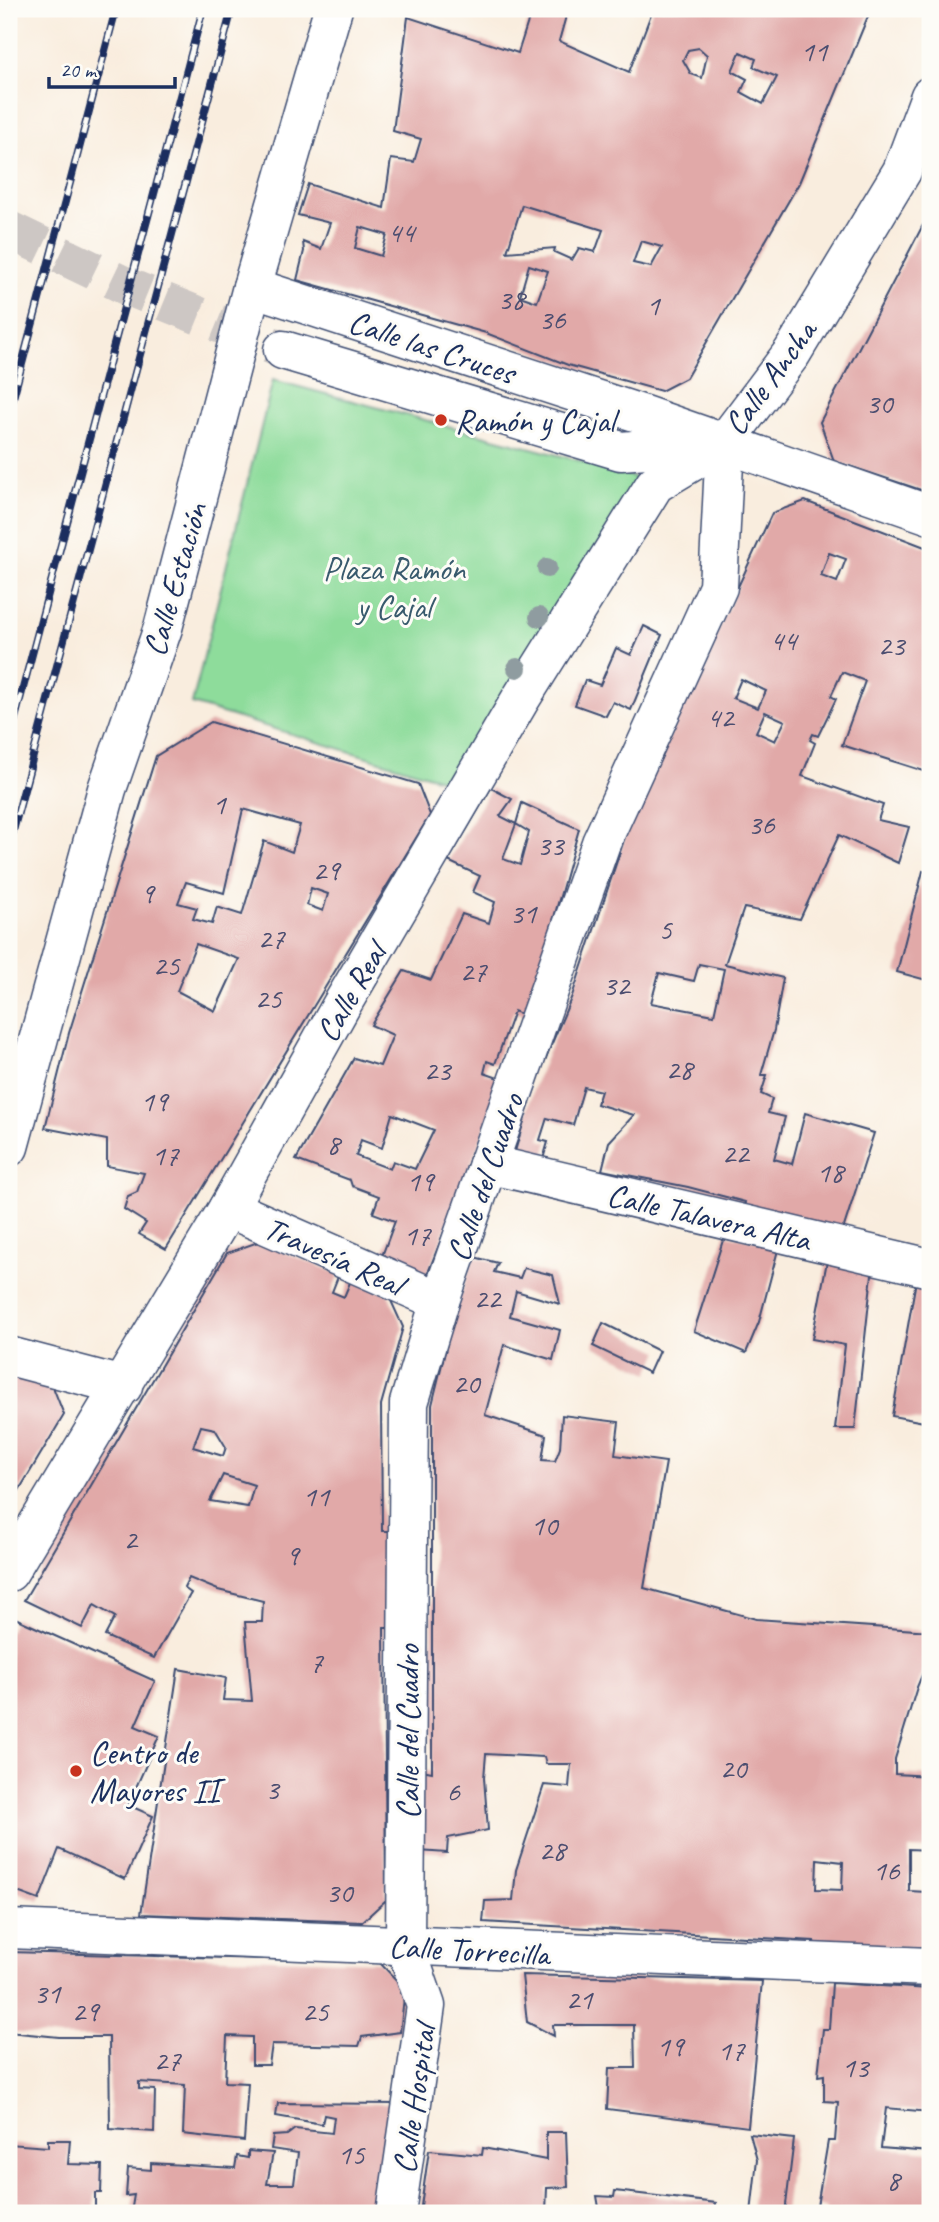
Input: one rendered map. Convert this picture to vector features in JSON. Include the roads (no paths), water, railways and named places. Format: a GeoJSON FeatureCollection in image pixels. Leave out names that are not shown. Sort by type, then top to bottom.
{"type":"FeatureCollection","features":[{"type":"Feature","properties":{"kind":"street","name":"Calle Estación"},"geometry":{"type":"LineString","coordinates":[[9,1147],[107,789],[163,628],[251,288],[333,9]]}},
{"type":"Feature","properties":{"kind":"street","name":"Calle Ancha"},"geometry":{"type":"LineString","coordinates":[[283,350],[621,451],[725,442],[792,353],[916,174],[930,96]]}},
{"type":"Feature","properties":{"kind":"street","name":"Calle las Cruces"},"geometry":{"type":"LineString","coordinates":[[251,288],[725,442],[930,515]]}},
{"type":"Feature","properties":{"kind":"street","name":"Calle del Cuadro"},"geometry":{"type":"LineString","coordinates":[[405,1945],[409,1403],[440,1301],[601,843],[718,587],[725,442]]}},
{"type":"Feature","properties":{"kind":"street","name":"Calle Real"},"geometry":{"type":"LineString","coordinates":[[9,1572],[228,1208],[341,1006],[520,701],[655,484],[725,442]]}},
{"type":"Feature","properties":{"kind":"street","name":"Calle Talavera Alta"},"geometry":{"type":"LineString","coordinates":[[488,1164],[930,1268]]}},
{"type":"Feature","properties":{"kind":"street","name":"Travesía Real"},"geometry":{"type":"LineString","coordinates":[[228,1208],[440,1301]]}},
{"type":"Feature","properties":{"kind":"street"},"geometry":{"type":"LineString","coordinates":[[9,1356],[122,1386]]}},
{"type":"Feature","properties":{"kind":"street","name":"Calle Torrecilla"},"geometry":{"type":"LineString","coordinates":[[9,1929],[930,1967]]}},
{"type":"Feature","properties":{"kind":"street","name":"Calle Hospital"},"geometry":{"type":"LineString","coordinates":[[396,2213],[426,2006],[405,1945]]}},
{"type":"Feature","properties":{"kind":"tunnel"},"geometry":{"type":"LineString","coordinates":[[9,230],[126,286],[283,350]]}},
{"type":"Feature","properties":{"kind":"railway"},"geometry":{"type":"LineString","coordinates":[[9,413],[116,9]]}},
{"type":"Feature","properties":{"kind":"railway"},"geometry":{"type":"LineString","coordinates":[[9,741],[203,9]]}},
{"type":"Feature","properties":{"kind":"railway"},"geometry":{"type":"LineString","coordinates":[[9,846],[232,9]]}},
{"type":"Feature","properties":{"kind":"place","name":"Ramón y Cajal"},"geometry":{"type":"Point","coordinates":[441,420]}},
{"type":"Feature","properties":{"kind":"place","name":"Centro de Mayores II"},"geometry":{"type":"Point","coordinates":[76,1771]}},
{"type":"Feature","properties":{"kind":"park label","name":"Plaza Ramón y Cajal"},"geometry":{"type":"Point","coordinates":[394,587]}}]}
